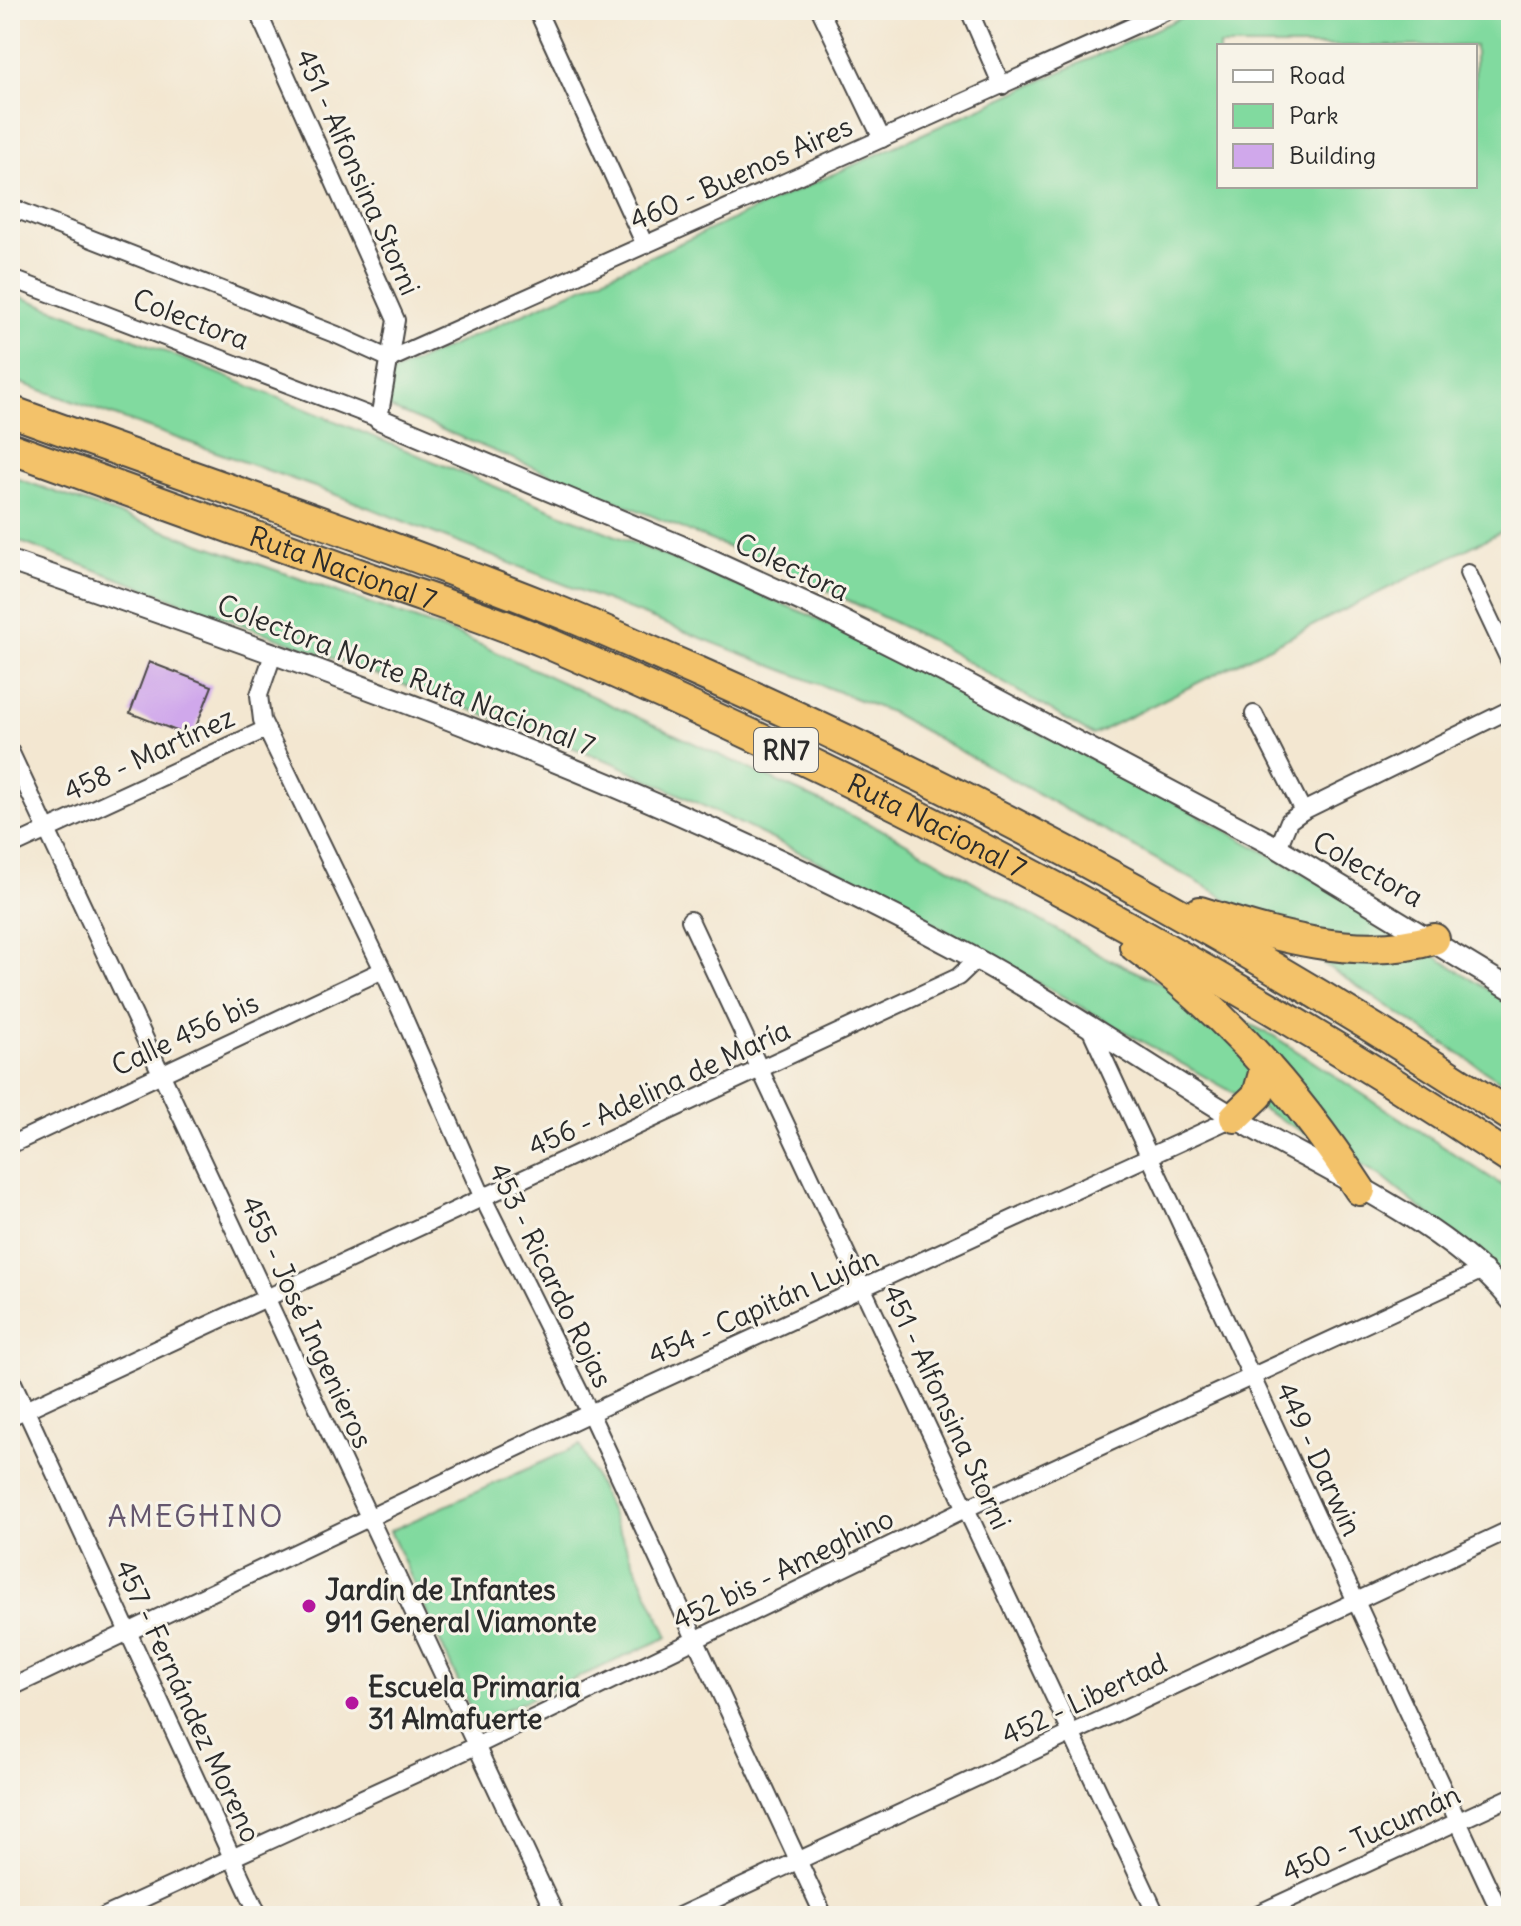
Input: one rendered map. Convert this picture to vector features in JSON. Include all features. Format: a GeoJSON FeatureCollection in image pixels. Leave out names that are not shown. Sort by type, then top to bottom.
{"type":"FeatureCollection","features":[{"type":"Feature","properties":{"kind":"highway","name":"Ruta Nacional 7"},"geometry":{"type":"LineString","coordinates":[[10,411],[553,609],[797,716],[972,800],[1141,892],[1386,1034],[1511,1116]]}},
{"type":"Feature","properties":{"kind":"highway","name":"Ruta Nacional 7"},"geometry":{"type":"LineString","coordinates":[[10,448],[541,640],[784,749],[1047,881],[1181,953],[1378,1071],[1511,1159]]}},
{"type":"Feature","properties":{"kind":"highway"},"geometry":{"type":"LineString","coordinates":[[1047,881],[1190,989],[1266,1066],[1316,1123],[1360,1190]]}},
{"type":"Feature","properties":{"kind":"highway"},"geometry":{"type":"LineString","coordinates":[[1141,892],[1233,922],[1337,946],[1396,948],[1434,939]]}},
{"type":"Feature","properties":{"kind":"highway"},"geometry":{"type":"LineString","coordinates":[[1235,1117],[1258,1095],[1266,1066]]}},
{"type":"Feature","properties":{"kind":"street","name":"451 - Alfonsina Storni"},"geometry":{"type":"LineString","coordinates":[[257,10],[396,320],[390,359]]}},
{"type":"Feature","properties":{"kind":"street"},"geometry":{"type":"LineString","coordinates":[[537,10],[645,245]]}},
{"type":"Feature","properties":{"kind":"street"},"geometry":{"type":"LineString","coordinates":[[820,10],[882,139]]}},
{"type":"Feature","properties":{"kind":"street"},"geometry":{"type":"LineString","coordinates":[[969,10],[1002,86]]}},
{"type":"Feature","properties":{"kind":"street","name":"460 - Buenos Aires"},"geometry":{"type":"LineString","coordinates":[[390,359],[1169,10]]}},
{"type":"Feature","properties":{"kind":"street"},"geometry":{"type":"LineString","coordinates":[[10,207],[337,335],[390,359],[379,419]]}},
{"type":"Feature","properties":{"kind":"street","name":"Colectora"},"geometry":{"type":"LineString","coordinates":[[10,278],[379,419],[817,608],[1278,848],[1434,939],[1511,989]]}},
{"type":"Feature","properties":{"kind":"street","name":"Colectora Norte Ruta Nacional 7"},"geometry":{"type":"LineString","coordinates":[[10,561],[274,652],[628,790],[775,858],[977,959]]}},
{"type":"Feature","properties":{"kind":"street"},"geometry":{"type":"LineString","coordinates":[[1468,573],[1511,664]]}},
{"type":"Feature","properties":{"kind":"street","name":"453 - Ricardo Rojas"},"geometry":{"type":"LineString","coordinates":[[274,652],[259,695],[259,708],[266,729],[383,970],[483,1198],[590,1413],[824,1916]]}},
{"type":"Feature","properties":{"kind":"street"},"geometry":{"type":"LineString","coordinates":[[1278,848],[1289,821],[1303,811],[1511,709]]}},
{"type":"Feature","properties":{"kind":"street"},"geometry":{"type":"LineString","coordinates":[[1254,714],[1303,811]]}},
{"type":"Feature","properties":{"kind":"street","name":"458 - Martínez"},"geometry":{"type":"LineString","coordinates":[[10,847],[266,729]]}},
{"type":"Feature","properties":{"kind":"street","name":"455 - José Ingenieros"},"geometry":{"type":"LineString","coordinates":[[10,751],[556,1916]]}},
{"type":"Feature","properties":{"kind":"street","name":"451 - Alfonsina Storni"},"geometry":{"type":"LineString","coordinates":[[690,920],[1157,1916]]}},
{"type":"Feature","properties":{"kind":"street"},"geometry":{"type":"LineString","coordinates":[[977,959],[1088,1024],[1235,1117],[1435,1234],[1485,1269],[1511,1300]]}},
{"type":"Feature","properties":{"kind":"street","name":"456 - Adelina de María"},"geometry":{"type":"LineString","coordinates":[[18,1413],[762,1070],[958,977],[977,959]]}},
{"type":"Feature","properties":{"kind":"street","name":"Calle 456 bis"},"geometry":{"type":"LineString","coordinates":[[10,1145],[383,970]]}},
{"type":"Feature","properties":{"kind":"street","name":"449 - Darwin"},"geometry":{"type":"LineString","coordinates":[[1088,1024],[1502,1916]]}},
{"type":"Feature","properties":{"kind":"street","name":"454 - Capitán Luján"},"geometry":{"type":"LineString","coordinates":[[10,1688],[590,1413],[1235,1117]]}},
{"type":"Feature","properties":{"kind":"street","name":"452 bis - Ameghino"},"geometry":{"type":"LineString","coordinates":[[105,1916],[476,1746],[967,1508],[1485,1269]]}},
{"type":"Feature","properties":{"kind":"street","name":"457 - Fernández Moreno"},"geometry":{"type":"LineString","coordinates":[[10,1376],[18,1413],[127,1631],[259,1916]]}},
{"type":"Feature","properties":{"kind":"street","name":"452 - Libertad"},"geometry":{"type":"LineString","coordinates":[[679,1916],[1511,1529]]}},
{"type":"Feature","properties":{"kind":"street","name":"450 - Tucumán"},"geometry":{"type":"LineString","coordinates":[[1253,1916],[1511,1797]]}},
{"type":"Feature","properties":{"kind":"green space"},"geometry":{"type":"Polygon","coordinates":[[[1198,10],[1511,10],[1511,527],[1093,735],[930,640],[798,576],[387,407],[389,374],[1198,10]]]}},
{"type":"Feature","properties":{"kind":"green space"},"geometry":{"type":"Polygon","coordinates":[[[10,293],[122,334],[807,614],[1160,794],[1313,879],[1511,1004],[1511,1088],[1212,890],[890,712],[329,492],[10,379],[10,293]]]}},
{"type":"Feature","properties":{"kind":"green space"},"geometry":{"type":"Polygon","coordinates":[[[10,476],[459,635],[891,834],[1100,955],[1272,1035],[1511,1191],[1511,1282],[1381,1176],[847,875],[614,763],[10,538],[10,476]]]}},
{"type":"Feature","properties":{"kind":"green space"},"geometry":{"type":"Polygon","coordinates":[[[580,1445],[668,1637],[477,1723],[390,1531],[580,1445]]]}},
{"type":"Feature","properties":{"kind":"building"},"geometry":{"type":"Polygon","coordinates":[[[149,662],[212,686],[192,737],[130,713],[149,662]]]}},
{"type":"Feature","properties":{"kind":"place","name":"Jardín de Infantes 911 General Viamonte"},"geometry":{"type":"Point","coordinates":[309,1606]}},
{"type":"Feature","properties":{"kind":"place","name":"Escuela Primaria 31 Almafuerte"},"geometry":{"type":"Point","coordinates":[352,1703]}},
{"type":"Feature","properties":{"kind":"district","name":"AMEGHINO"},"geometry":{"type":"Point","coordinates":[196,1516]}}]}
